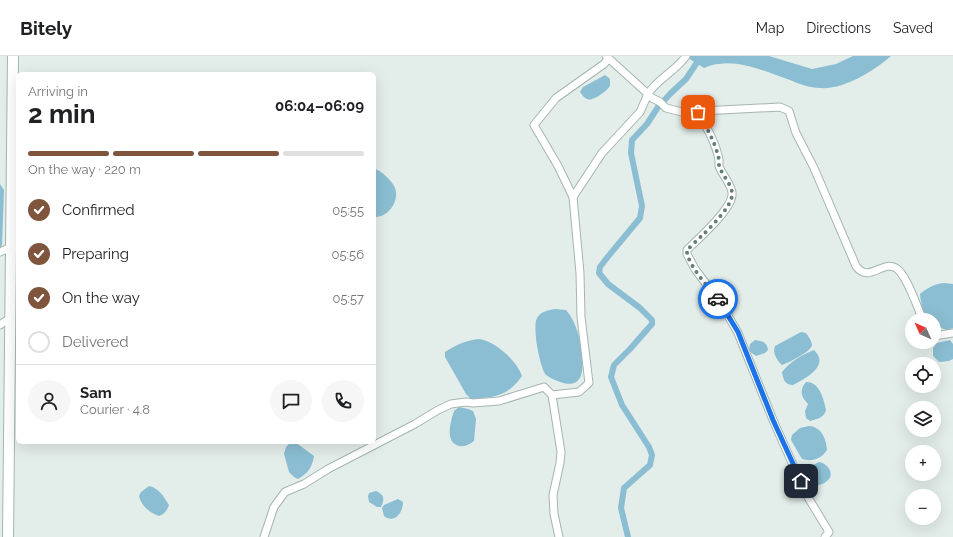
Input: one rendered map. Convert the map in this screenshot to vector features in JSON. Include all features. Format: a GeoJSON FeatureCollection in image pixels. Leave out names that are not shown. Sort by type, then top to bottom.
{"type":"FeatureCollection","features":[{"type":"Feature","properties":{"kind":"main road"},"geometry":{"type":"LineString","coordinates":[[8,537],[13,56]]}},
{"type":"Feature","properties":{"kind":"street"},"geometry":{"type":"LineString","coordinates":[[552,395],[579,392],[589,383],[581,317],[580,273],[572,197],[558,166],[534,125],[556,98],[604,64],[607,57],[652,98],[660,102],[666,108],[682,112],[780,108],[788,112],[856,266],[860,270],[869,273],[885,267],[895,268],[902,274],[920,313]]}},
{"type":"Feature","properties":{"kind":"street"},"geometry":{"type":"LineString","coordinates":[[572,197],[602,153],[640,112],[651,89],[686,57]]}},
{"type":"Feature","properties":{"kind":"street"},"geometry":{"type":"LineString","coordinates":[[698,112],[714,145],[719,159],[719,165],[733,195],[726,210],[687,250],[687,254],[695,268],[722,305],[738,332],[773,420],[806,494],[830,532],[825,537]]}},
{"type":"Feature","properties":{"kind":"street"},"geometry":{"type":"LineString","coordinates":[[0,252],[11,247]]}},
{"type":"Feature","properties":{"kind":"street"},"geometry":{"type":"LineString","coordinates":[[0,325],[10,318]]}},
{"type":"Feature","properties":{"kind":"street"},"geometry":{"type":"LineString","coordinates":[[941,335],[953,333]]}},
{"type":"Feature","properties":{"kind":"street"},"geometry":{"type":"LineString","coordinates":[[264,537],[274,507],[285,492],[304,484],[328,469],[415,424],[438,410],[451,404],[499,401],[544,387],[552,395],[561,452],[553,495],[554,514],[559,537]]}},
{"type":"Feature","properties":{"kind":"water"},"geometry":{"type":"Polygon","coordinates":[[[685,56],[769,56],[812,69],[836,64],[853,56],[891,56],[876,68],[848,83],[829,88],[820,88],[805,86],[745,65],[727,63],[712,65],[704,68],[685,56]]]}},
{"type":"Feature","properties":{"kind":"water"},"geometry":{"type":"Polygon","coordinates":[[[605,75],[610,79],[610,86],[594,98],[589,100],[585,98],[580,92],[583,87],[605,75]]]}},
{"type":"Feature","properties":{"kind":"water"},"geometry":{"type":"Polygon","coordinates":[[[376,169],[389,179],[394,185],[396,193],[396,198],[392,208],[384,215],[376,217],[376,169]]]}},
{"type":"Feature","properties":{"kind":"water"},"geometry":{"type":"Polygon","coordinates":[[[0,184],[4,190],[2,245],[0,248],[0,184]]]}},
{"type":"Feature","properties":{"kind":"water"},"geometry":{"type":"Polygon","coordinates":[[[937,284],[953,284],[953,328],[947,330],[941,328],[941,313],[925,313],[921,301],[920,294],[937,284]]]}},
{"type":"Feature","properties":{"kind":"water"},"geometry":{"type":"Polygon","coordinates":[[[555,309],[566,310],[570,315],[576,326],[579,339],[582,370],[579,379],[572,384],[560,382],[546,375],[539,356],[535,330],[537,318],[542,313],[555,309]]]}},
{"type":"Feature","properties":{"kind":"water"},"geometry":{"type":"Polygon","coordinates":[[[801,332],[806,333],[811,340],[811,348],[782,365],[778,361],[774,351],[775,346],[801,332]]]}},
{"type":"Feature","properties":{"kind":"water"},"geometry":{"type":"Polygon","coordinates":[[[480,339],[493,344],[511,358],[522,376],[511,388],[500,395],[471,399],[466,394],[445,357],[445,352],[461,343],[480,339]]]}},
{"type":"Feature","properties":{"kind":"water"},"geometry":{"type":"Polygon","coordinates":[[[755,340],[762,341],[765,344],[768,350],[765,353],[756,356],[749,351],[750,344],[755,340]]]}},
{"type":"Feature","properties":{"kind":"water"},"geometry":{"type":"Polygon","coordinates":[[[950,340],[953,344],[953,359],[941,362],[941,357],[933,356],[933,349],[941,349],[941,342],[950,340]]]}},
{"type":"Feature","properties":{"kind":"water"},"geometry":{"type":"Polygon","coordinates":[[[814,350],[818,356],[818,367],[809,376],[793,385],[786,383],[782,372],[796,359],[814,350]]]}},
{"type":"Feature","properties":{"kind":"water"},"geometry":{"type":"Polygon","coordinates":[[[806,382],[811,382],[818,388],[826,410],[825,413],[818,419],[810,421],[806,418],[805,411],[808,404],[802,393],[802,388],[806,382]]]}},
{"type":"Feature","properties":{"kind":"water"},"geometry":{"type":"Polygon","coordinates":[[[459,407],[473,411],[476,419],[474,441],[463,446],[454,444],[450,436],[450,425],[454,411],[459,407]]]}},
{"type":"Feature","properties":{"kind":"water"},"geometry":{"type":"Polygon","coordinates":[[[809,426],[817,428],[820,431],[824,437],[827,450],[819,458],[809,460],[802,459],[791,440],[792,435],[800,428],[809,426]]]}},
{"type":"Feature","properties":{"kind":"water"},"geometry":{"type":"Polygon","coordinates":[[[289,444],[298,444],[314,456],[309,470],[298,479],[289,472],[284,454],[286,447],[289,444]]]}},
{"type":"Feature","properties":{"kind":"water"},"geometry":{"type":"Polygon","coordinates":[[[819,462],[825,464],[831,472],[831,475],[826,482],[815,486],[810,484],[806,474],[809,467],[819,462]]]}},
{"type":"Feature","properties":{"kind":"water"},"geometry":{"type":"Polygon","coordinates":[[[149,486],[158,491],[169,505],[165,512],[159,516],[146,509],[140,500],[139,496],[141,492],[149,486]]]}},
{"type":"Feature","properties":{"kind":"water"},"geometry":{"type":"Polygon","coordinates":[[[376,491],[383,497],[381,507],[377,507],[369,502],[369,493],[376,491]]]}},
{"type":"Feature","properties":{"kind":"water"},"geometry":{"type":"Polygon","coordinates":[[[398,499],[403,502],[400,513],[391,519],[384,516],[382,508],[384,505],[398,499]]]}},
{"type":"Feature","properties":{"kind":"waterway"},"geometry":{"type":"LineString","coordinates":[[628,537],[621,508],[624,488],[650,465],[652,455],[649,447],[622,405],[611,377],[614,365],[652,324],[652,320],[640,308],[608,284],[599,273],[600,267],[640,218],[642,206],[631,153],[632,140],[647,124],[658,107],[686,79],[698,61]]}},
{"type":"Feature","properties":{"kind":"way so far"},"geometry":{"type":"LineString","coordinates":[[698,112],[714,145],[719,159],[719,165],[733,195],[726,210],[687,250],[687,254],[695,268],[718,299]]}},
{"type":"Feature","properties":{"kind":"route"},"geometry":{"type":"LineString","coordinates":[[718,299],[738,332],[773,420],[801,481]]}}]}
